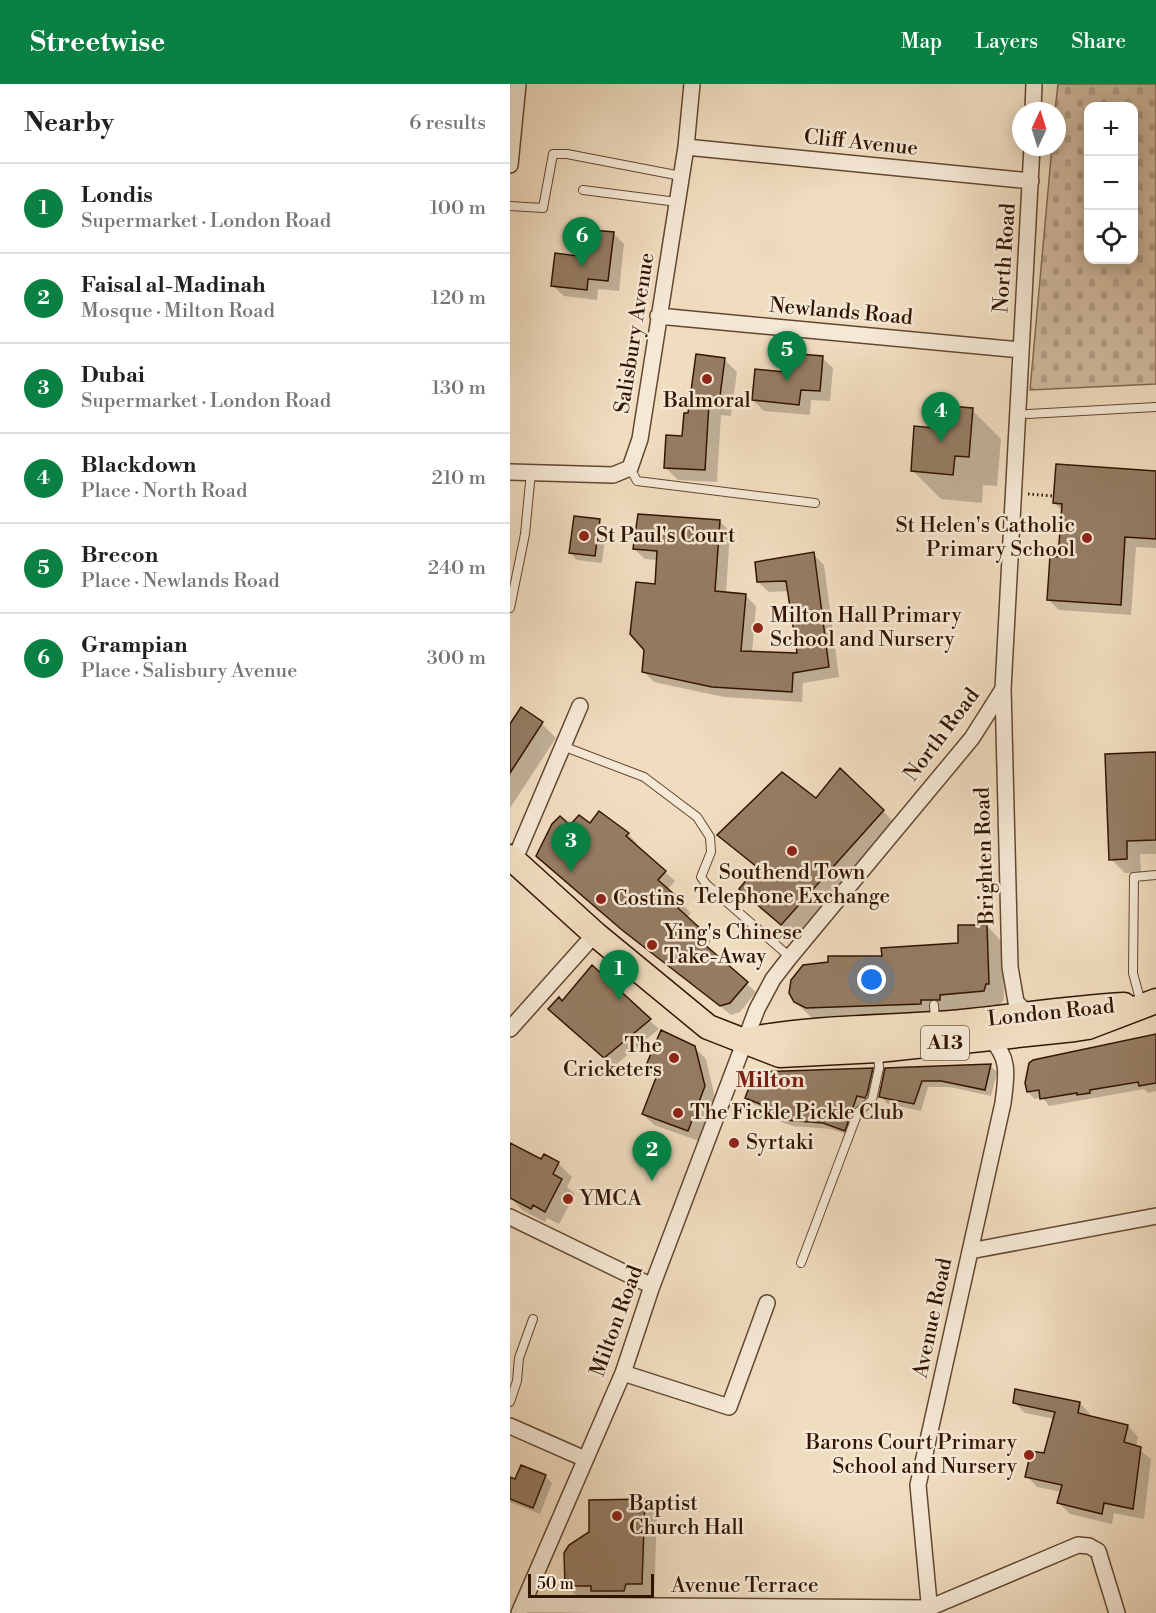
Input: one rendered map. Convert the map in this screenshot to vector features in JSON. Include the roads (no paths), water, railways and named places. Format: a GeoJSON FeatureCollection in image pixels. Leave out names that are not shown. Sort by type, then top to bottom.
{"type":"FeatureCollection","features":[{"type":"Feature","properties":{"kind":"main road","name":"London Road"},"geometry":{"type":"LineString","coordinates":[[512,859],[596,934],[708,1027],[780,1055],[876,1039],[990,1039],[1088,1027],[1149,1002]]}},
{"type":"Feature","properties":{"kind":"main road","name":"London Road"},"geometry":{"type":"LineString","coordinates":[[876,1039],[934,1015],[1029,1015],[1083,1007],[1149,1002]]}},
{"type":"Feature","properties":{"kind":"street"},"geometry":{"type":"LineString","coordinates":[[510,165],[518,84]]}},
{"type":"Feature","properties":{"kind":"street","name":"Salisbury Avenue"},"geometry":{"type":"LineString","coordinates":[[630,468],[640,439],[686,147],[692,84]]}},
{"type":"Feature","properties":{"kind":"street"},"geometry":{"type":"LineString","coordinates":[[1033,102],[1034,84]]}},
{"type":"Feature","properties":{"kind":"street","name":"Cliff Avenue"},"geometry":{"type":"LineString","coordinates":[[686,147],[1031,181]]}},
{"type":"Feature","properties":{"kind":"street","name":"North Road"},"geometry":{"type":"LineString","coordinates":[[746,1040],[757,1009],[773,979],[972,738],[1003,689],[1032,156]]}},
{"type":"Feature","properties":{"kind":"street","name":"Newlands Road"},"geometry":{"type":"LineString","coordinates":[[658,316],[1021,350]]}},
{"type":"Feature","properties":{"kind":"street"},"geometry":{"type":"LineString","coordinates":[[510,472],[613,475],[630,468]]}},
{"type":"Feature","properties":{"kind":"street","name":"Brighten Road"},"geometry":{"type":"LineString","coordinates":[[1003,689],[1010,967],[1016,1002],[1029,1015]]}},
{"type":"Feature","properties":{"kind":"street"},"geometry":{"type":"LineString","coordinates":[[512,859],[565,747],[580,706]]}},
{"type":"Feature","properties":{"kind":"street"},"geometry":{"type":"LineString","coordinates":[[510,1029],[596,934]]}},
{"type":"Feature","properties":{"kind":"street","name":"Avenue Road"},"geometry":{"type":"LineString","coordinates":[[930,1611],[918,1485],[1003,1103],[1007,1065],[998,1045],[990,1039]]}},
{"type":"Feature","properties":{"kind":"street","name":"Milton Road"},"geometry":{"type":"LineString","coordinates":[[522,1609],[623,1373],[652,1286],[746,1040]]}},
{"type":"Feature","properties":{"kind":"street"},"geometry":{"type":"LineString","coordinates":[[970,1251],[1156,1216]]}},
{"type":"Feature","properties":{"kind":"street"},"geometry":{"type":"LineString","coordinates":[[510,1217],[652,1286]]}},
{"type":"Feature","properties":{"kind":"street"},"geometry":{"type":"LineString","coordinates":[[623,1373],[729,1407],[767,1303]]}},
{"type":"Feature","properties":{"kind":"street"},"geometry":{"type":"LineString","coordinates":[[510,1426],[585,1460]]}},
{"type":"Feature","properties":{"kind":"street"},"geometry":{"type":"LineString","coordinates":[[930,1611],[1078,1545],[1089,1546],[1098,1551],[1116,1613]]}},
{"type":"Feature","properties":{"kind":"street","name":"Avenue Terrace"},"geometry":{"type":"LineString","coordinates":[[522,1609],[930,1611]]}},
{"type":"Feature","properties":{"kind":"lane"},"geometry":{"type":"LineString","coordinates":[[510,206],[543,208],[553,154],[567,154],[681,176]]}},
{"type":"Feature","properties":{"kind":"lane"},"geometry":{"type":"LineString","coordinates":[[583,190],[677,202]]}},
{"type":"Feature","properties":{"kind":"lane"},"geometry":{"type":"LineString","coordinates":[[1028,414],[1156,407]]}},
{"type":"Feature","properties":{"kind":"lane"},"geometry":{"type":"LineString","coordinates":[[630,468],[637,481],[815,503]]}},
{"type":"Feature","properties":{"kind":"lane"},"geometry":{"type":"LineString","coordinates":[[510,608],[525,534],[531,472]]}},
{"type":"Feature","properties":{"kind":"lane"},"geometry":{"type":"LineString","coordinates":[[565,747],[644,777],[697,817],[710,837],[711,852],[701,877],[706,884],[790,957]]}},
{"type":"Feature","properties":{"kind":"lane"},"geometry":{"type":"LineString","coordinates":[[1149,1002],[1132,973],[1134,877],[1156,875]]}},
{"type":"Feature","properties":{"kind":"lane"},"geometry":{"type":"LineString","coordinates":[[801,1263],[858,1112],[872,1100],[879,1068],[876,1039]]}},
{"type":"Feature","properties":{"kind":"lane"},"geometry":{"type":"LineString","coordinates":[[510,1402],[517,1382],[519,1358],[533,1319]]}},
{"type":"Feature","properties":{"kind":"place","name":"Grampian"},"geometry":{"type":"Point","coordinates":[582,267]}},
{"type":"Feature","properties":{"kind":"place","name":"Balmoral"},"geometry":{"type":"Point","coordinates":[707,379]}},
{"type":"Feature","properties":{"kind":"place","name":"Brecon"},"geometry":{"type":"Point","coordinates":[787,381]}},
{"type":"Feature","properties":{"kind":"place","name":"Blackdown"},"geometry":{"type":"Point","coordinates":[941,442]}},
{"type":"Feature","properties":{"kind":"place","name":"St Paul's Court"},"geometry":{"type":"Point","coordinates":[584,536]}},
{"type":"Feature","properties":{"kind":"place","name":"St Helen's Catholic Primary School"},"geometry":{"type":"Point","coordinates":[1087,538]}},
{"type":"Feature","properties":{"kind":"place","name":"Milton Hall Primary School and Nursery"},"geometry":{"type":"Point","coordinates":[758,628]}},
{"type":"Feature","properties":{"kind":"place","name":"Southend Town Telephone Exchange"},"geometry":{"type":"Point","coordinates":[792,851]}},
{"type":"Feature","properties":{"kind":"place","name":"Dubai"},"geometry":{"type":"Point","coordinates":[571,872]}},
{"type":"Feature","properties":{"kind":"place","name":"Costins"},"geometry":{"type":"Point","coordinates":[601,899]}},
{"type":"Feature","properties":{"kind":"place","name":"Ying's Chinese Take-Away"},"geometry":{"type":"Point","coordinates":[652,945]}},
{"type":"Feature","properties":{"kind":"place","name":"Londis"},"geometry":{"type":"Point","coordinates":[619,1000]}},
{"type":"Feature","properties":{"kind":"place","name":"The Cricketers"},"geometry":{"type":"Point","coordinates":[674,1058]}},
{"type":"Feature","properties":{"kind":"place","name":"The Fickle Pickle Club"},"geometry":{"type":"Point","coordinates":[678,1113]}},
{"type":"Feature","properties":{"kind":"place","name":"Syrtaki"},"geometry":{"type":"Point","coordinates":[734,1143]}},
{"type":"Feature","properties":{"kind":"place","name":"Faisal al-Madinah"},"geometry":{"type":"Point","coordinates":[652,1181]}},
{"type":"Feature","properties":{"kind":"place","name":"YMCA"},"geometry":{"type":"Point","coordinates":[568,1199]}},
{"type":"Feature","properties":{"kind":"place","name":"Barons Court Primary School and Nursery"},"geometry":{"type":"Point","coordinates":[1029,1455]}},
{"type":"Feature","properties":{"kind":"place","name":"Baptist Church Hall"},"geometry":{"type":"Point","coordinates":[617,1516]}},
{"type":"Feature","properties":{"kind":"district","name":"Milton"},"geometry":{"type":"Point","coordinates":[770,1080]}}]}
